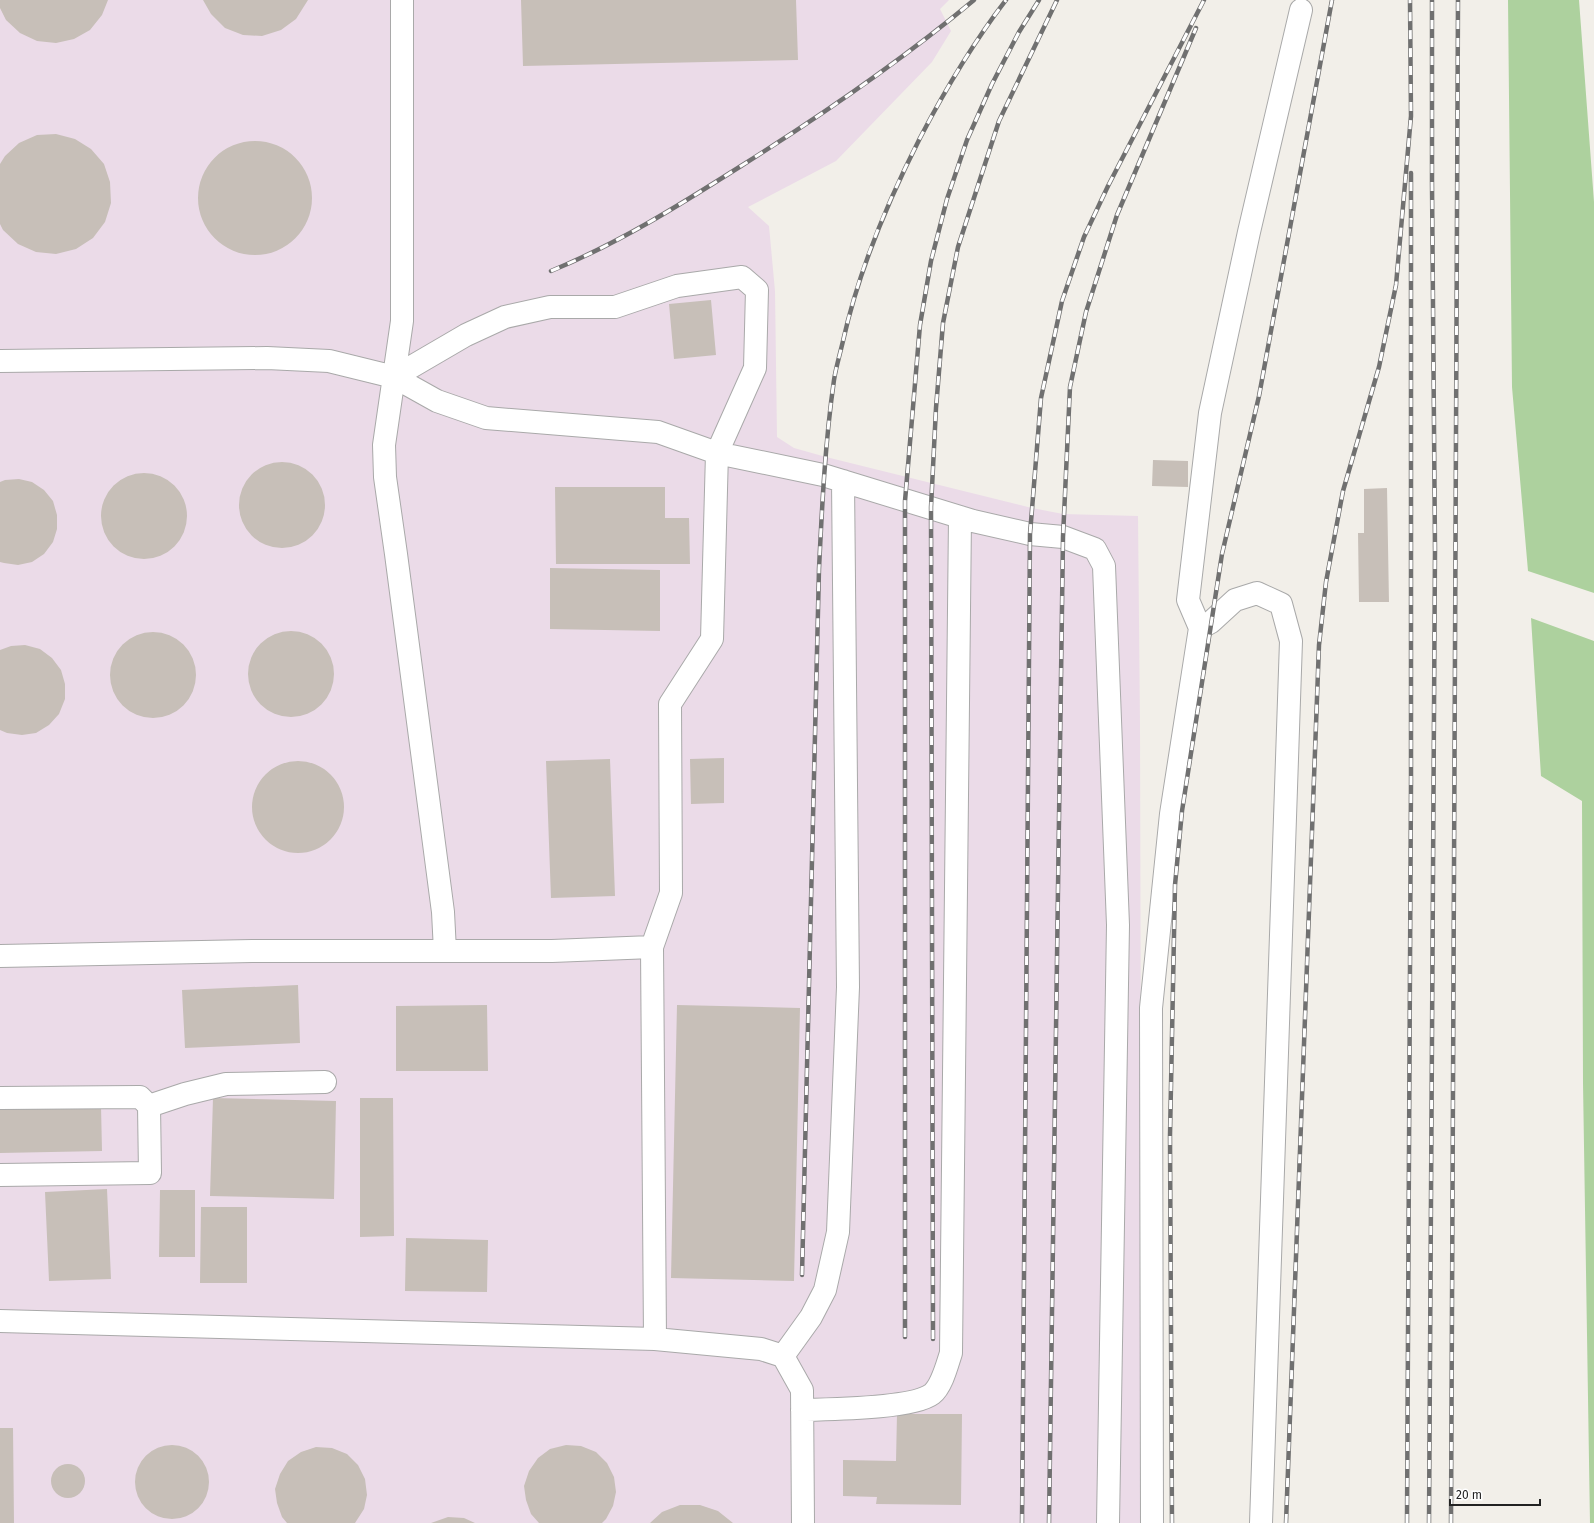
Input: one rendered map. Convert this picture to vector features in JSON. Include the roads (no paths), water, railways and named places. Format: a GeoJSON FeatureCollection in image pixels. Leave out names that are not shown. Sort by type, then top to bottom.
{"type":"FeatureCollection","features":[{"type":"Feature","properties":{"kind":"lane"},"geometry":{"type":"LineString","coordinates":[[402,0],[402,321],[384,445],[385,477],[443,912],[445,950]]}},
{"type":"Feature","properties":{"kind":"lane"},"geometry":{"type":"LineString","coordinates":[[1152,1523],[1151,1008],[1171,814],[1200,628],[1188,600],[1210,413],[1251,225],[1301,10]]}},
{"type":"Feature","properties":{"kind":"lane"},"geometry":{"type":"LineString","coordinates":[[394,377],[466,335],[505,317],[550,307],[615,307],[678,286],[742,277],[757,290],[755,368],[716,453],[712,639],[670,704],[671,893],[652,947],[654,1339]]}},
{"type":"Feature","properties":{"kind":"lane"},"geometry":{"type":"LineString","coordinates":[[0,361],[282,359],[329,361],[394,377],[437,401],[486,418],[658,432],[716,453],[843,480],[960,517],[1030,534],[1063,537],[1095,549],[1104,566],[1118,925],[1108,1523]]}},
{"type":"Feature","properties":{"kind":"lane"},"geometry":{"type":"LineString","coordinates":[[783,1356],[810,1317],[825,1290],[838,1232],[848,987],[843,480]]}},
{"type":"Feature","properties":{"kind":"lane"},"geometry":{"type":"LineString","coordinates":[[802,1410],[886,1405],[915,1401],[932,1394],[943,1377],[951,1353],[960,517]]}},
{"type":"Feature","properties":{"kind":"lane"},"geometry":{"type":"LineString","coordinates":[[1200,628],[1211,622],[1235,600],[1257,593],[1280,604],[1291,641],[1261,1523]]}},
{"type":"Feature","properties":{"kind":"lane"},"geometry":{"type":"LineString","coordinates":[[0,956],[252,951],[552,951],[652,947]]}},
{"type":"Feature","properties":{"kind":"lane"},"geometry":{"type":"LineString","coordinates":[[149,1106],[185,1094],[226,1084],[325,1082]]}},
{"type":"Feature","properties":{"kind":"lane"},"geometry":{"type":"LineString","coordinates":[[0,1098],[140,1097],[149,1106],[150,1173],[0,1175]]}},
{"type":"Feature","properties":{"kind":"lane"},"geometry":{"type":"LineString","coordinates":[[0,1321],[26,1320],[654,1339],[761,1349],[783,1356],[802,1390],[803,1523]]}},
{"type":"Feature","properties":{"kind":"railway"},"geometry":{"type":"LineString","coordinates":[[551,271],[601,248],[648,223],[771,147],[890,66],[974,0]]}},
{"type":"Feature","properties":{"kind":"railway"},"geometry":{"type":"LineString","coordinates":[[802,1275],[819,569],[826,451],[834,380],[857,288],[875,237],[896,187],[939,102],[982,33],[1006,0]]}},
{"type":"Feature","properties":{"kind":"railway"},"geometry":{"type":"LineString","coordinates":[[905,1337],[905,501],[920,325],[931,261],[947,199],[967,140],[992,84],[1019,32],[1039,0]]}},
{"type":"Feature","properties":{"kind":"railway"},"geometry":{"type":"LineString","coordinates":[[933,1339],[931,507],[936,408],[943,323],[958,247],[999,121],[1057,0]]}},
{"type":"Feature","properties":{"kind":"railway"},"geometry":{"type":"LineString","coordinates":[[1022,1523],[1030,534],[1041,398],[1062,301],[1084,237],[1108,186],[1204,0]]}},
{"type":"Feature","properties":{"kind":"railway"},"geometry":{"type":"LineString","coordinates":[[1172,1523],[1170,1136],[1175,885],[1182,811],[1222,554],[1259,396],[1332,0]]}},
{"type":"Feature","properties":{"kind":"railway"},"geometry":{"type":"LineString","coordinates":[[1286,1523],[1319,645],[1326,582],[1343,491],[1379,367],[1396,285],[1411,116],[1410,0]]}},
{"type":"Feature","properties":{"kind":"railway"},"geometry":{"type":"LineString","coordinates":[[1429,1523],[1435,549],[1432,0]]}},
{"type":"Feature","properties":{"kind":"railway"},"geometry":{"type":"LineString","coordinates":[[1451,1523],[1458,0]]}},
{"type":"Feature","properties":{"kind":"railway"},"geometry":{"type":"LineString","coordinates":[[1049,1523],[1063,537],[1070,387],[1086,312],[1117,215],[1196,28]]}},
{"type":"Feature","properties":{"kind":"railway"},"geometry":{"type":"LineString","coordinates":[[1407,1523],[1411,781],[1411,173]]}}]}
